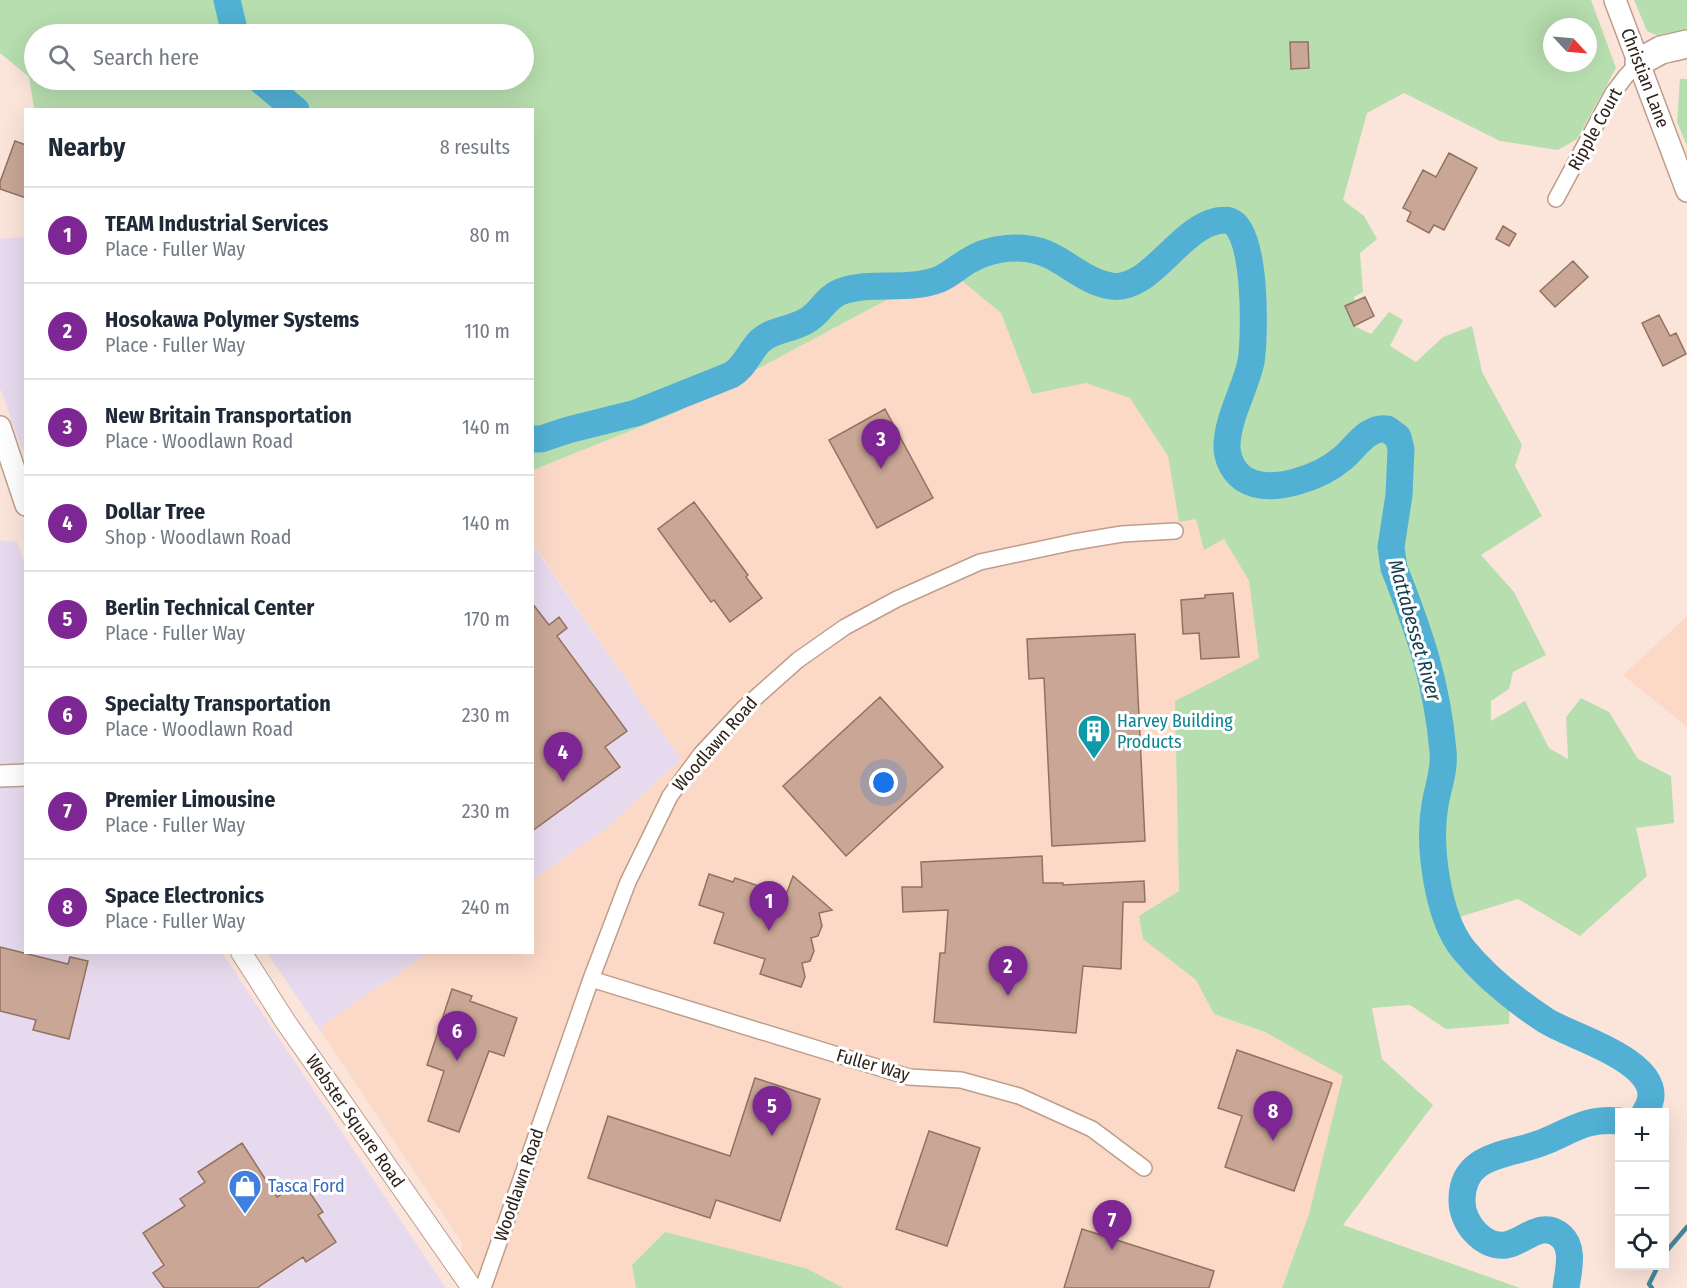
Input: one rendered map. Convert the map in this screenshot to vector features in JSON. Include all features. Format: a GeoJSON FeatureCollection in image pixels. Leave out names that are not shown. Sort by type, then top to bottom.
{"type":"FeatureCollection","features":[{"type":"Feature","properties":{"kind":"highway"},"geometry":{"type":"LineString","coordinates":[[1639,62],[1656,52],[1687,44]]}},
{"type":"Feature","properties":{"kind":"main road","name":"Christian Lane"},"geometry":{"type":"LineString","coordinates":[[1614,0],[1687,191]]}},
{"type":"Feature","properties":{"kind":"main road"},"geometry":{"type":"LineString","coordinates":[[0,427],[24,499]]}},
{"type":"Feature","properties":{"kind":"main road"},"geometry":{"type":"LineString","coordinates":[[0,776],[24,775]]}},
{"type":"Feature","properties":{"kind":"street","name":"Ripple Court"},"geometry":{"type":"LineString","coordinates":[[1556,199],[1613,93],[1639,62]]}},
{"type":"Feature","properties":{"kind":"street","name":"Woodlawn Road"},"geometry":{"type":"LineString","coordinates":[[483,1288],[591,980],[628,882],[670,796],[701,754],[744,708],[798,660],[845,627],[876,610],[980,562],[1122,534],[1175,531]]}},
{"type":"Feature","properties":{"kind":"street","name":"Webster Square Road"},"geometry":{"type":"LineString","coordinates":[[242,954],[285,1021],[472,1288]]}},
{"type":"Feature","properties":{"kind":"street","name":"Fuller Way"},"geometry":{"type":"LineString","coordinates":[[591,980],[909,1077],[961,1080],[1019,1096],[1092,1129],[1144,1168]]}},
{"type":"Feature","properties":{"kind":"shaded area"},"geometry":{"type":"Polygon","coordinates":[[[24,238],[24,454],[0,388],[0,239],[24,238]]]}},
{"type":"Feature","properties":{"kind":"shaded area"},"geometry":{"type":"Polygon","coordinates":[[[961,280],[1001,313],[1032,394],[1086,383],[1130,397],[1168,456],[1179,521],[1196,518],[1224,539],[1249,581],[1259,658],[1175,701],[1179,891],[1143,939],[1196,980],[1214,1014],[1265,1032],[1344,1075],[1309,1214],[1282,1288],[843,1288],[808,1269],[632,1265],[636,1288],[461,1288],[462,1243],[323,1035],[322,1026],[427,954],[534,954],[534,879],[607,828],[681,759],[534,545],[534,470],[675,413],[894,296],[961,280]]]}},
{"type":"Feature","properties":{"kind":"shaded area"},"geometry":{"type":"Polygon","coordinates":[[[0,540],[17,542],[24,561],[24,954],[223,954],[446,1288],[0,1288],[0,540]]]}},
{"type":"Feature","properties":{"kind":"shaded area"},"geometry":{"type":"Polygon","coordinates":[[[534,547],[681,759],[607,828],[534,879],[534,547]]]}},
{"type":"Feature","properties":{"kind":"shaded area"},"geometry":{"type":"Polygon","coordinates":[[[1687,616],[1687,727],[1623,675],[1687,616]]]}},
{"type":"Feature","properties":{"kind":"shaded area"},"geometry":{"type":"Polygon","coordinates":[[[268,954],[427,954],[322,1026],[323,1035],[268,954]]]}},
{"type":"Feature","properties":{"kind":"green space"},"geometry":{"type":"Polygon","coordinates":[[[0,0],[1591,0],[1616,68],[1577,139],[1558,150],[1500,141],[1404,93],[1367,113],[1343,200],[1364,216],[1377,239],[1360,253],[1363,292],[1354,297],[1355,301],[1345,307],[1354,326],[1371,334],[1389,312],[1403,320],[1390,346],[1416,362],[1443,337],[1472,326],[1482,372],[1522,445],[1515,466],[1542,516],[1481,555],[1514,592],[1546,655],[1513,672],[1509,689],[1491,701],[1491,721],[1525,701],[1549,748],[1568,759],[1566,717],[1581,698],[1609,712],[1638,759],[1671,776],[1674,823],[1636,828],[1647,876],[1580,936],[1518,899],[1443,922],[1510,998],[1509,1024],[1446,1029],[1410,1005],[1372,1008],[1382,1059],[1433,1105],[1343,1225],[1520,1288],[1282,1288],[1309,1214],[1343,1076],[1265,1032],[1214,1014],[1196,980],[1143,939],[1139,916],[1179,891],[1175,701],[1259,658],[1249,581],[1224,539],[1204,550],[1196,519],[1179,522],[1168,456],[1130,398],[1086,383],[1032,394],[1001,313],[961,280],[894,296],[675,413],[534,470],[534,108],[34,108],[31,90],[534,90],[534,24],[24,24],[24,73],[0,53],[0,0]]]}},
{"type":"Feature","properties":{"kind":"green space"},"geometry":{"type":"Polygon","coordinates":[[[1634,0],[1687,0],[1687,38],[1660,37],[1647,31],[1634,0]]]}},
{"type":"Feature","properties":{"kind":"green space"},"geometry":{"type":"Polygon","coordinates":[[[1680,79],[1687,79],[1687,146],[1677,122],[1680,79]]]}},
{"type":"Feature","properties":{"kind":"green space"},"geometry":{"type":"Polygon","coordinates":[[[665,1232],[808,1269],[843,1288],[636,1288],[632,1265],[665,1232]]]}},
{"type":"Feature","properties":{"kind":"building"},"geometry":{"type":"Polygon","coordinates":[[[1290,42],[1308,42],[1309,68],[1291,69],[1290,42]]]}},
{"type":"Feature","properties":{"kind":"building"},"geometry":{"type":"Polygon","coordinates":[[[15,141],[24,144],[24,197],[0,189],[0,182],[15,141]]]}},
{"type":"Feature","properties":{"kind":"building"},"geometry":{"type":"Polygon","coordinates":[[[1449,153],[1477,168],[1444,230],[1434,225],[1429,233],[1407,221],[1411,212],[1403,208],[1423,170],[1436,177],[1449,153]]]}},
{"type":"Feature","properties":{"kind":"building"},"geometry":{"type":"Polygon","coordinates":[[[1503,226],[1516,234],[1509,246],[1496,239],[1503,226]]]}},
{"type":"Feature","properties":{"kind":"building"},"geometry":{"type":"Polygon","coordinates":[[[1573,261],[1588,277],[1555,307],[1540,291],[1573,261]]]}},
{"type":"Feature","properties":{"kind":"building"},"geometry":{"type":"Polygon","coordinates":[[[1365,297],[1374,316],[1354,326],[1345,306],[1365,297]]]}},
{"type":"Feature","properties":{"kind":"building"},"geometry":{"type":"Polygon","coordinates":[[[1659,315],[1670,336],[1676,333],[1686,354],[1663,366],[1642,323],[1659,315]]]}},
{"type":"Feature","properties":{"kind":"building"},"geometry":{"type":"Polygon","coordinates":[[[885,409],[933,498],[877,528],[829,440],[885,409]]]}},
{"type":"Feature","properties":{"kind":"building"},"geometry":{"type":"Polygon","coordinates":[[[694,502],[748,575],[746,577],[762,598],[730,622],[714,600],[711,602],[658,529],[694,502]]]}},
{"type":"Feature","properties":{"kind":"building"},"geometry":{"type":"Polygon","coordinates":[[[1233,593],[1239,657],[1201,659],[1199,633],[1183,634],[1181,600],[1233,593]]]}},
{"type":"Feature","properties":{"kind":"building"},"geometry":{"type":"Polygon","coordinates":[[[534,606],[549,625],[559,617],[567,628],[557,636],[627,731],[605,747],[620,767],[534,830],[534,606]]]}},
{"type":"Feature","properties":{"kind":"building","name":"Harvey Building Products"},"geometry":{"type":"Polygon","coordinates":[[[1135,634],[1145,841],[1052,846],[1044,678],[1029,679],[1027,639],[1135,634]]]}},
{"type":"Feature","properties":{"kind":"building"},"geometry":{"type":"Polygon","coordinates":[[[880,697],[943,767],[846,856],[783,786],[880,697]]]}},
{"type":"Feature","properties":{"kind":"building"},"geometry":{"type":"Polygon","coordinates":[[[1042,856],[1043,883],[1063,883],[1063,885],[1144,881],[1145,902],[1123,902],[1121,969],[1083,966],[1076,1033],[934,1022],[940,953],[945,953],[948,910],[903,912],[902,887],[922,887],[921,862],[1042,856]]]}},
{"type":"Feature","properties":{"kind":"building"},"geometry":{"type":"Polygon","coordinates":[[[709,874],[733,882],[735,878],[786,895],[793,876],[832,910],[819,913],[822,926],[818,936],[811,938],[814,951],[810,961],[802,963],[805,977],[801,987],[760,974],[765,959],[714,943],[724,913],[699,905],[709,874]]]}},
{"type":"Feature","properties":{"kind":"building"},"geometry":{"type":"Polygon","coordinates":[[[0,947],[68,964],[70,957],[88,961],[69,1039],[33,1030],[36,1020],[0,1011],[0,947]]]}},
{"type":"Feature","properties":{"kind":"building"},"geometry":{"type":"Polygon","coordinates":[[[452,989],[472,996],[470,1001],[517,1018],[504,1056],[489,1051],[459,1132],[428,1121],[444,1071],[427,1065],[452,989]]]}},
{"type":"Feature","properties":{"kind":"building"},"geometry":{"type":"Polygon","coordinates":[[[1237,1050],[1332,1083],[1294,1191],[1225,1167],[1242,1116],[1218,1108],[1237,1050]]]}},
{"type":"Feature","properties":{"kind":"building"},"geometry":{"type":"Polygon","coordinates":[[[755,1078],[820,1099],[780,1221],[716,1200],[710,1218],[588,1178],[608,1116],[730,1156],[755,1078]]]}},
{"type":"Feature","properties":{"kind":"building"},"geometry":{"type":"Polygon","coordinates":[[[929,1131],[980,1148],[947,1246],[896,1229],[929,1131]]]}},
{"type":"Feature","properties":{"kind":"building","name":"Tasca Ford"},"geometry":{"type":"Polygon","coordinates":[[[242,1143],[277,1197],[302,1181],[323,1212],[318,1215],[336,1242],[306,1262],[303,1257],[257,1288],[164,1288],[153,1273],[164,1265],[143,1233],[185,1206],[180,1199],[205,1182],[198,1172],[242,1143]]]}},
{"type":"Feature","properties":{"kind":"building"},"geometry":{"type":"Polygon","coordinates":[[[1082,1229],[1214,1271],[1209,1288],[1064,1288],[1082,1229]]]}},
{"type":"Feature","properties":{"kind":"waterway","name":"Mattabesset River"},"geometry":{"type":"LineString","coordinates":[[227,0],[233,24]]}},
{"type":"Feature","properties":{"kind":"waterway","name":"Mattabesset River"},"geometry":{"type":"LineString","coordinates":[[272,90],[294,108]]}},
{"type":"Feature","properties":{"kind":"waterway","name":"Mattabesset River"},"geometry":{"type":"LineString","coordinates":[[534,439],[636,413],[731,375],[740,368],[756,345],[765,337],[806,321],[830,298],[840,292],[865,287],[928,283],[944,277],[983,254],[1014,248],[1029,249],[1051,256],[1089,279],[1100,283],[1124,286],[1137,281],[1149,272],[1197,230],[1210,223],[1230,221],[1239,229],[1245,243],[1250,263],[1253,309],[1251,362],[1227,438],[1230,462],[1237,473],[1255,484],[1281,485],[1322,472],[1343,458],[1363,438],[1374,431],[1387,429],[1398,437],[1401,449],[1399,495],[1391,547],[1394,568],[1426,657],[1440,726],[1443,765],[1435,805],[1433,840],[1437,880],[1447,918],[1463,949],[1481,969],[1512,996],[1545,1020],[1617,1055],[1635,1067],[1647,1080],[1651,1095],[1646,1108]]}},
{"type":"Feature","properties":{"kind":"waterway","name":"Mattabesset River"},"geometry":{"type":"LineString","coordinates":[[1566,1288],[1569,1254],[1568,1247],[1561,1236],[1554,1231],[1546,1230],[1506,1245],[1489,1242],[1475,1232],[1466,1217],[1462,1201],[1464,1185],[1470,1173],[1479,1164],[1491,1158],[1533,1146],[1581,1125],[1598,1121],[1615,1121]]}},
{"type":"Feature","properties":{"kind":"waterway"},"geometry":{"type":"LineString","coordinates":[[1669,1248],[1687,1227]]}},
{"type":"Feature","properties":{"kind":"waterway"},"geometry":{"type":"LineString","coordinates":[[1652,1288],[1649,1284],[1656,1270]]}},
{"type":"Feature","properties":{"kind":"place","name":"New Britain Transportation"},"geometry":{"type":"Point","coordinates":[881,469]}},
{"type":"Feature","properties":{"kind":"place","name":"Harvey Building Products"},"geometry":{"type":"Point","coordinates":[1094,760]}},
{"type":"Feature","properties":{"kind":"place","name":"Dollar Tree"},"geometry":{"type":"Point","coordinates":[563,782]}},
{"type":"Feature","properties":{"kind":"place","name":"TEAM Industrial Services"},"geometry":{"type":"Point","coordinates":[769,931]}},
{"type":"Feature","properties":{"kind":"place","name":"Hosokawa Polymer Systems"},"geometry":{"type":"Point","coordinates":[1008,996]}},
{"type":"Feature","properties":{"kind":"place","name":"Specialty Transportation"},"geometry":{"type":"Point","coordinates":[457,1061]}},
{"type":"Feature","properties":{"kind":"place","name":"Berlin Technical Center"},"geometry":{"type":"Point","coordinates":[772,1136]}},
{"type":"Feature","properties":{"kind":"place","name":"Space Electronics"},"geometry":{"type":"Point","coordinates":[1273,1141]}},
{"type":"Feature","properties":{"kind":"place","name":"Tasca Ford"},"geometry":{"type":"Point","coordinates":[245,1215]}},
{"type":"Feature","properties":{"kind":"place","name":"Premier Limousine"},"geometry":{"type":"Point","coordinates":[1112,1250]}}]}
